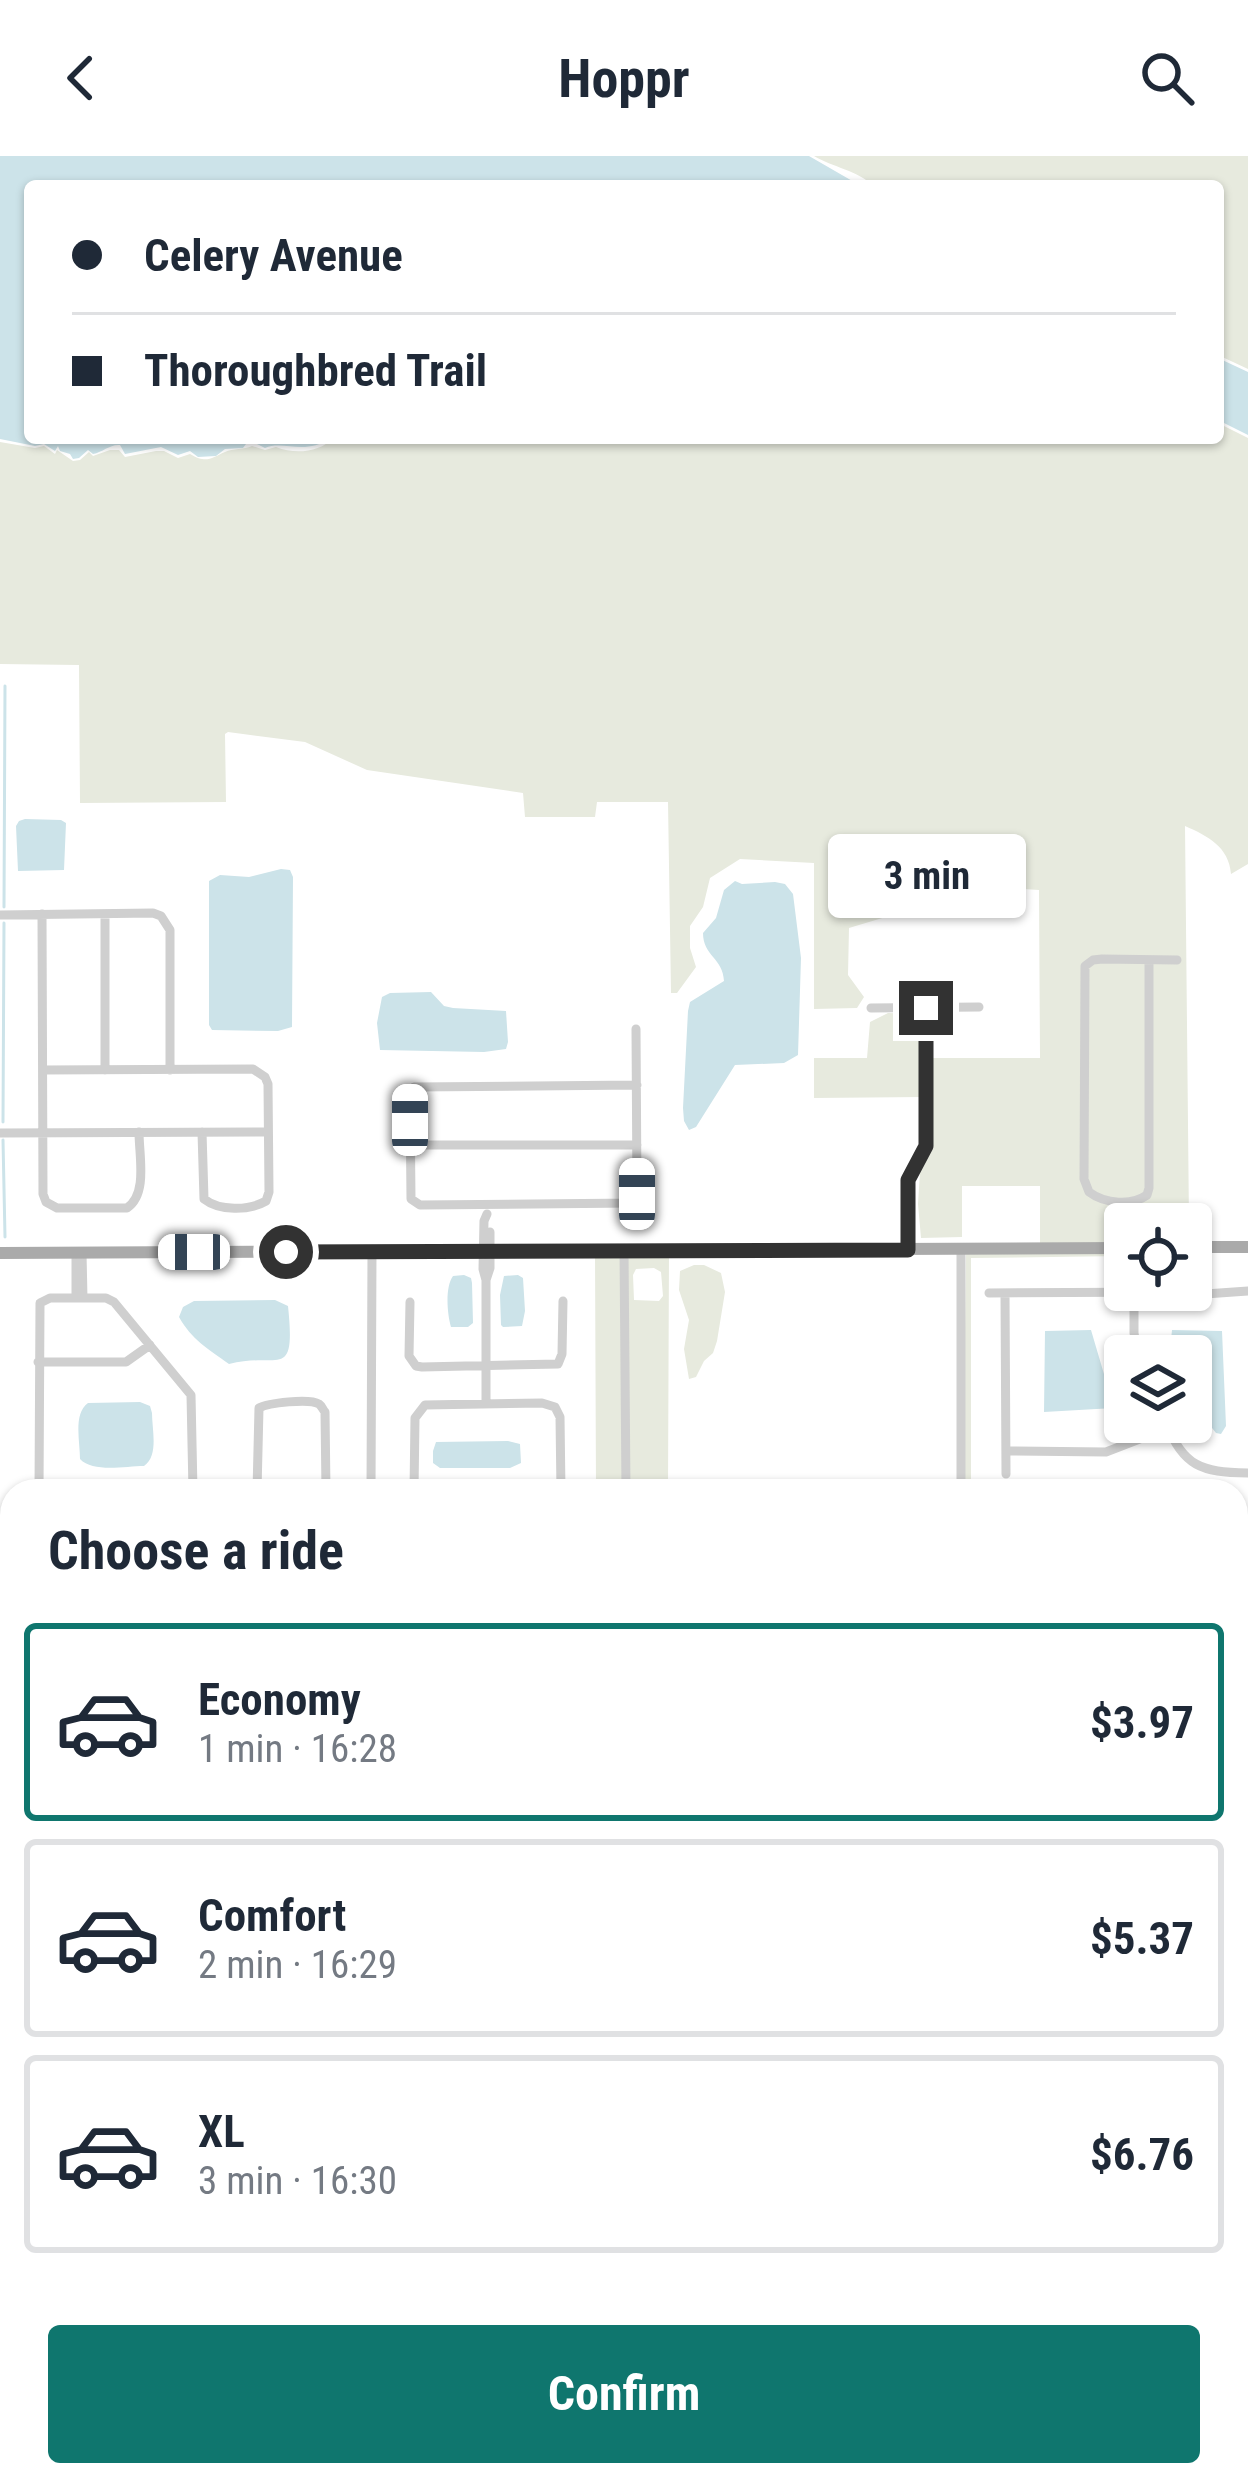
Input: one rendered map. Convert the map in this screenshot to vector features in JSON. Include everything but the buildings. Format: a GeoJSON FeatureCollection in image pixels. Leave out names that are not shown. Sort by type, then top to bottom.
{"type":"FeatureCollection","features":[{"type":"Feature","properties":{"kind":"main road"},"geometry":{"type":"LineString","coordinates":[[1212,1247],[1248,1247]]}},
{"type":"Feature","properties":{"kind":"main road"},"geometry":{"type":"LineString","coordinates":[[0,1253],[1104,1248]]}},
{"type":"Feature","properties":{"kind":"street"},"geometry":{"type":"LineString","coordinates":[[42,914],[46,1202],[57,1208],[127,1208],[140,1192],[139,1132]]}},
{"type":"Feature","properties":{"kind":"street"},"geometry":{"type":"LineString","coordinates":[[105,914],[105,1070]]}},
{"type":"Feature","properties":{"kind":"street"},"geometry":{"type":"LineString","coordinates":[[0,915],[153,914],[167,922],[170,1070]]}},
{"type":"Feature","properties":{"kind":"street"},"geometry":{"type":"LineString","coordinates":[[1133,1203],[1144,1199],[1150,1188],[1149,959]]}},
{"type":"Feature","properties":{"kind":"street"},"geometry":{"type":"LineString","coordinates":[[1122,1203],[1094,1197],[1084,1179],[1085,966],[1093,960],[1177,960]]}},
{"type":"Feature","properties":{"kind":"street"},"geometry":{"type":"LineString","coordinates":[[872,1008],[979,1007]]}},
{"type":"Feature","properties":{"kind":"street"},"geometry":{"type":"LineString","coordinates":[[908,1250],[908,1180],[926,1146],[926,1008]]}},
{"type":"Feature","properties":{"kind":"street"},"geometry":{"type":"LineString","coordinates":[[636,1029],[637,1085],[637,1194],[633,1203],[487,1209],[415,1203],[410,1194],[410,1096],[414,1087],[637,1085]]}},
{"type":"Feature","properties":{"kind":"street"},"geometry":{"type":"LineString","coordinates":[[43,1070],[260,1072],[268,1084],[266,1201],[253,1207],[216,1207],[204,1199],[202,1132]]}},
{"type":"Feature","properties":{"kind":"street"},"geometry":{"type":"LineString","coordinates":[[0,1133],[268,1132]]}},
{"type":"Feature","properties":{"kind":"street"},"geometry":{"type":"LineString","coordinates":[[410,1145],[637,1145]]}},
{"type":"Feature","properties":{"kind":"street"},"geometry":{"type":"LineString","coordinates":[[487,1209],[483,1269],[487,1403]]}},
{"type":"Feature","properties":{"kind":"street"},"geometry":{"type":"LineString","coordinates":[[961,1249],[961,1479]]}},
{"type":"Feature","properties":{"kind":"street"},"geometry":{"type":"LineString","coordinates":[[624,1250],[626,1479]]}},
{"type":"Feature","properties":{"kind":"street"},"geometry":{"type":"LineString","coordinates":[[371,1479],[372,1251]]}},
{"type":"Feature","properties":{"kind":"street"},"geometry":{"type":"LineString","coordinates":[[79,1253],[80,1298]]}},
{"type":"Feature","properties":{"kind":"street"},"geometry":{"type":"LineString","coordinates":[[989,1293],[1104,1291]]}},
{"type":"Feature","properties":{"kind":"street"},"geometry":{"type":"LineString","coordinates":[[1212,1294],[1248,1292]]}},
{"type":"Feature","properties":{"kind":"street"},"geometry":{"type":"LineString","coordinates":[[1005,1293],[1006,1474]]}},
{"type":"Feature","properties":{"kind":"street"},"geometry":{"type":"LineString","coordinates":[[39,1479],[40,1303],[50,1298],[80,1298],[110,1299],[191,1395],[193,1479]]}},
{"type":"Feature","properties":{"kind":"street"},"geometry":{"type":"LineString","coordinates":[[410,1302],[409,1356],[416,1366],[486,1366],[558,1364],[562,1301]]}},
{"type":"Feature","properties":{"kind":"street"},"geometry":{"type":"LineString","coordinates":[[38,1362],[126,1362],[151,1345]]}},
{"type":"Feature","properties":{"kind":"street"},"geometry":{"type":"LineString","coordinates":[[414,1479],[415,1418],[420,1408],[432,1403],[542,1402],[555,1407],[560,1417],[561,1479]]}},
{"type":"Feature","properties":{"kind":"street"},"geometry":{"type":"LineString","coordinates":[[257,1479],[259,1408],[267,1403],[315,1403],[325,1412],[326,1479]]}},
{"type":"Feature","properties":{"kind":"street"},"geometry":{"type":"LineString","coordinates":[[1006,1451],[1106,1452],[1126,1443]]}},
{"type":"Feature","properties":{"kind":"street"},"geometry":{"type":"LineString","coordinates":[[1175,1443],[1204,1468],[1248,1473]]}},
{"type":"Feature","properties":{"kind":"shaded area"},"geometry":{"type":"Polygon","coordinates":[[[814,156],[1248,156],[1248,369],[1224,358],[1224,180],[860,177],[814,156]]]}},
{"type":"Feature","properties":{"kind":"shaded area"},"geometry":{"type":"Polygon","coordinates":[[[1224,426],[1248,438],[1248,864],[1231,874],[1222,850],[1185,826],[1189,1203],[1104,1203],[1104,1245],[1040,1245],[1040,1186],[962,1186],[962,1237],[921,1238],[918,1204],[928,1146],[928,1058],[1040,1058],[1039,890],[924,883],[896,893],[889,916],[849,928],[848,975],[864,997],[857,1008],[814,1009],[814,863],[740,859],[710,878],[703,907],[690,926],[696,967],[677,993],[671,993],[668,802],[597,802],[595,817],[525,817],[523,793],[367,770],[305,742],[228,732],[226,802],[80,803],[79,665],[0,664],[0,442],[44,446],[73,461],[89,452],[93,456],[110,450],[119,450],[125,457],[164,451],[178,458],[190,454],[205,459],[252,446],[307,451],[324,444],[1224,444],[1224,426]]]}},
{"type":"Feature","properties":{"kind":"shaded area"},"geometry":{"type":"Polygon","coordinates":[[[888,1013],[923,1014],[923,1097],[814,1098],[814,1058],[867,1058],[870,1022],[888,1013]]]}},
{"type":"Feature","properties":{"kind":"shaded area"},"geometry":{"type":"Polygon","coordinates":[[[966,1251],[1104,1251],[1104,1256],[971,1258],[971,1479],[963,1479],[966,1251]]]}},
{"type":"Feature","properties":{"kind":"shaded area"},"geometry":{"type":"Polygon","coordinates":[[[595,1253],[621,1253],[623,1479],[596,1479],[595,1253]]]}},
{"type":"Feature","properties":{"kind":"shaded area"},"geometry":{"type":"Polygon","coordinates":[[[626,1253],[669,1253],[668,1479],[628,1479],[626,1253]],[[636,1269],[634,1300],[659,1301],[663,1296],[661,1272],[636,1269]]]}},
{"type":"Feature","properties":{"kind":"shaded area"},"geometry":{"type":"Polygon","coordinates":[[[694,1265],[721,1273],[725,1292],[713,1353],[696,1377],[689,1379],[684,1349],[689,1320],[679,1290],[680,1271],[694,1265]]]}},
{"type":"Feature","properties":{"kind":"water"},"geometry":{"type":"Polygon","coordinates":[[[0,156],[809,156],[851,180],[24,180],[24,444],[0,439],[0,156]]]}},
{"type":"Feature","properties":{"kind":"water"},"geometry":{"type":"Polygon","coordinates":[[[1224,361],[1248,372],[1248,435],[1224,423],[1224,361]]]}},
{"type":"Feature","properties":{"kind":"water"},"geometry":{"type":"Polygon","coordinates":[[[44,444],[246,444],[216,456],[198,457],[190,451],[178,455],[161,447],[125,454],[120,445],[93,454],[88,450],[73,459],[58,446],[55,451],[44,444]]]}},
{"type":"Feature","properties":{"kind":"water"},"geometry":{"type":"Polygon","coordinates":[[[257,444],[318,444],[304,447],[257,444]]]}},
{"type":"Feature","properties":{"kind":"water"},"geometry":{"type":"Polygon","coordinates":[[[25,819],[66,823],[64,870],[18,871],[16,826],[25,819]]]}},
{"type":"Feature","properties":{"kind":"water"},"geometry":{"type":"Polygon","coordinates":[[[290,870],[293,877],[292,1027],[212,1030],[209,881],[220,875],[249,877],[290,870]]]}},
{"type":"Feature","properties":{"kind":"water"},"geometry":{"type":"Polygon","coordinates":[[[735,881],[785,884],[793,894],[801,958],[798,1055],[784,1063],[735,1065],[696,1127],[689,1130],[683,1108],[688,1011],[690,1002],[724,981],[703,933],[716,918],[724,890],[735,881]]]}},
{"type":"Feature","properties":{"kind":"water"},"geometry":{"type":"Polygon","coordinates":[[[431,992],[444,1006],[506,1011],[506,1049],[380,1050],[377,1023],[382,997],[431,992]]]}},
{"type":"Feature","properties":{"kind":"water"},"geometry":{"type":"Polygon","coordinates":[[[464,1275],[472,1283],[473,1323],[451,1327],[449,1287],[453,1276],[464,1275]]]}},
{"type":"Feature","properties":{"kind":"water"},"geometry":{"type":"Polygon","coordinates":[[[504,1276],[523,1278],[522,1326],[501,1325],[504,1276]]]}},
{"type":"Feature","properties":{"kind":"water"},"geometry":{"type":"Polygon","coordinates":[[[275,1300],[288,1306],[289,1346],[280,1359],[229,1364],[195,1338],[179,1317],[183,1307],[194,1301],[275,1300]]]}},
{"type":"Feature","properties":{"kind":"water"},"geometry":{"type":"Polygon","coordinates":[[[1091,1330],[1104,1374],[1104,1409],[1044,1412],[1045,1331],[1091,1330]]]}},
{"type":"Feature","properties":{"kind":"water"},"geometry":{"type":"Polygon","coordinates":[[[1172,1330],[1222,1331],[1226,1426],[1221,1434],[1212,1427],[1212,1335],[1172,1335],[1172,1330]]]}},
{"type":"Feature","properties":{"kind":"water"},"geometry":{"type":"Polygon","coordinates":[[[88,1403],[150,1406],[152,1413],[149,1462],[101,1467],[80,1459],[79,1421],[88,1403]]]}},
{"type":"Feature","properties":{"kind":"water"},"geometry":{"type":"Polygon","coordinates":[[[436,1442],[520,1444],[521,1463],[510,1468],[440,1468],[433,1463],[436,1442]]]}},
{"type":"Feature","properties":{"kind":"waterway"},"geometry":{"type":"LineString","coordinates":[[4,907],[5,686]]}},
{"type":"Feature","properties":{"kind":"waterway"},"geometry":{"type":"LineString","coordinates":[[3,1122],[4,923]]}},
{"type":"Feature","properties":{"kind":"waterway"},"geometry":{"type":"LineString","coordinates":[[3,1140],[5,1237]]}},
{"type":"Feature","properties":{"kind":"route"},"geometry":{"type":"LineString","coordinates":[[286,1252],[908,1250],[908,1180],[926,1146],[926,1008]]}}]}
